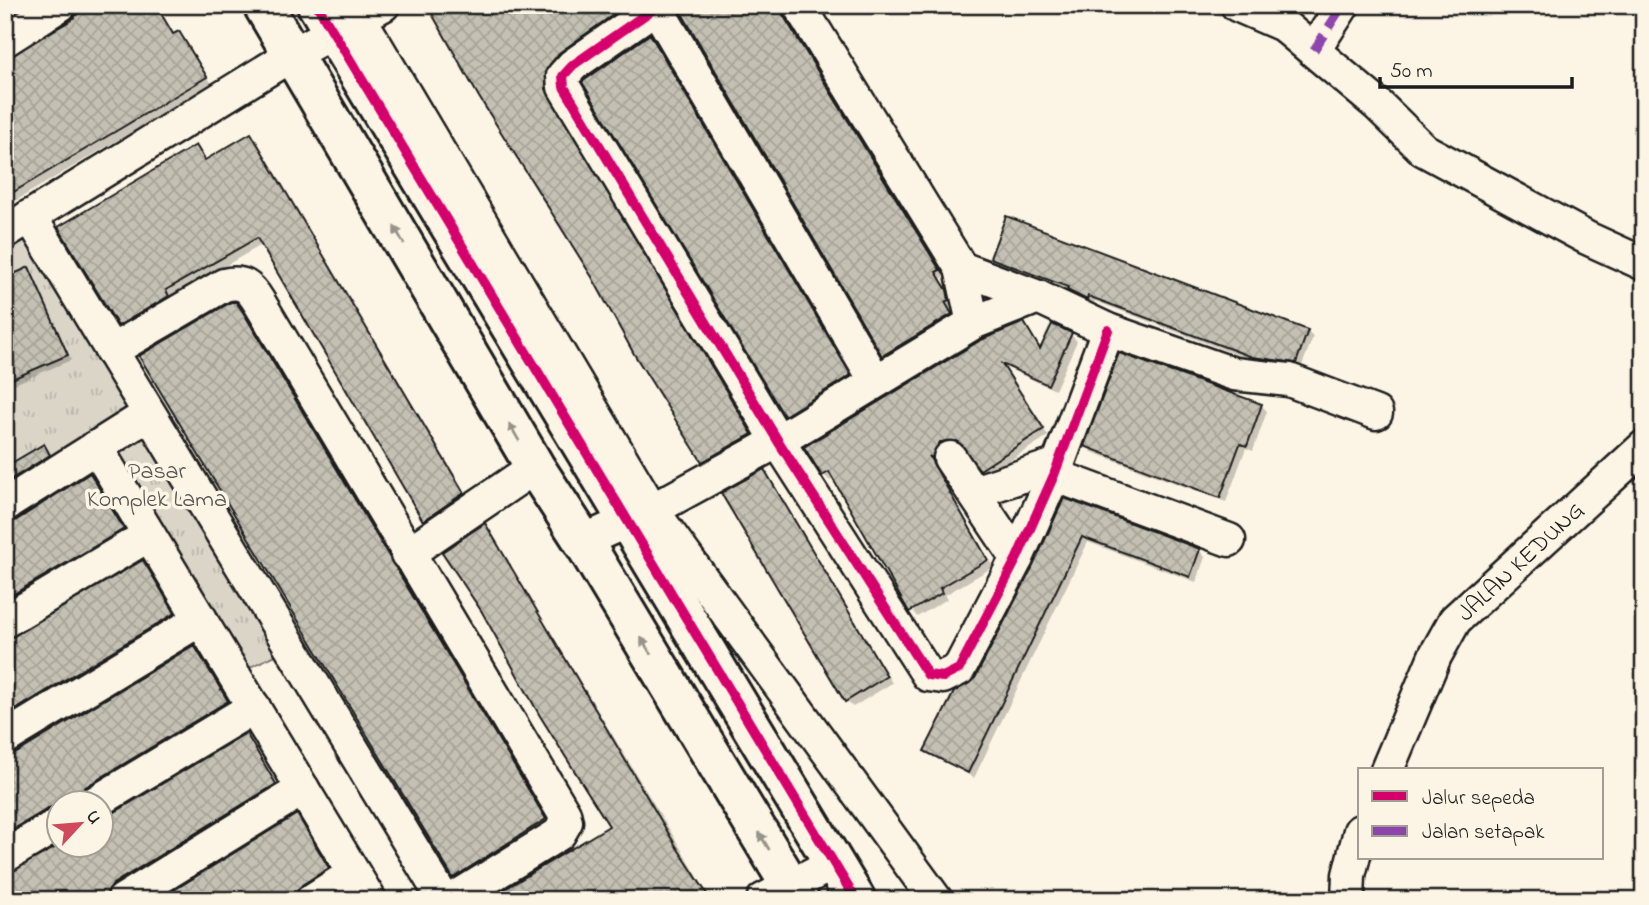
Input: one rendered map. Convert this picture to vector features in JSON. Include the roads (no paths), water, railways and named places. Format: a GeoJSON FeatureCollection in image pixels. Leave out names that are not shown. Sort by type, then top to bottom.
{"type":"FeatureCollection","features":[{"type":"Feature","properties":{"kind":"street"},"geometry":{"type":"LineString","coordinates":[[5,40],[60,5]]}},
{"type":"Feature","properties":{"kind":"street"},"geometry":{"type":"LineString","coordinates":[[262,5],[535,467],[583,541],[784,894],[834,863]]}},
{"type":"Feature","properties":{"kind":"street"},"geometry":{"type":"LineString","coordinates":[[799,5],[961,268],[973,323]]}},
{"type":"Feature","properties":{"kind":"street"},"geometry":{"type":"LineString","coordinates":[[1237,5],[1283,25],[1378,105],[1424,150],[1587,237],[1644,264]]}},
{"type":"Feature","properties":{"kind":"street"},"geometry":{"type":"LineString","coordinates":[[1314,50],[1343,5]]}},
{"type":"Feature","properties":{"kind":"street"},"geometry":{"type":"LineString","coordinates":[[875,380],[657,6],[573,65],[563,76],[564,87],[778,441],[928,675],[943,677],[959,669],[1017,558],[1056,469],[1108,330]]}},
{"type":"Feature","properties":{"kind":"street"},"geometry":{"type":"LineString","coordinates":[[444,900],[111,351],[18,224],[293,54],[349,14],[639,516],[856,900]]}},
{"type":"Feature","properties":{"kind":"street"},"geometry":{"type":"LineString","coordinates":[[961,268],[1038,297],[1108,330],[1234,374],[1289,380],[1376,413]]}},
{"type":"Feature","properties":{"kind":"street"},"geometry":{"type":"LineString","coordinates":[[111,351],[215,289],[235,282],[244,284],[259,302],[407,554],[556,799],[566,822],[559,834],[545,844],[452,900]]}},
{"type":"Feature","properties":{"kind":"street"},"geometry":{"type":"LineString","coordinates":[[583,541],[639,516],[778,441],[973,323],[1038,297]]}},
{"type":"Feature","properties":{"kind":"street"},"geometry":{"type":"LineString","coordinates":[[5,505],[149,414]]}},
{"type":"Feature","properties":{"kind":"street"},"geometry":{"type":"LineString","coordinates":[[96,447],[362,887],[312,900]]}},
{"type":"Feature","properties":{"kind":"street","name":"JALAN KEDUNG"},"geometry":{"type":"LineString","coordinates":[[1388,768],[1435,656],[1455,620],[1644,447]]}},
{"type":"Feature","properties":{"kind":"street"},"geometry":{"type":"LineString","coordinates":[[950,458],[1017,558]]}},
{"type":"Feature","properties":{"kind":"street"},"geometry":{"type":"LineString","coordinates":[[407,554],[535,467]]}},
{"type":"Feature","properties":{"kind":"street"},"geometry":{"type":"LineString","coordinates":[[974,492],[1056,469],[1228,540]]}},
{"type":"Feature","properties":{"kind":"street"},"geometry":{"type":"LineString","coordinates":[[639,516],[936,900]]}},
{"type":"Feature","properties":{"kind":"street"},"geometry":{"type":"LineString","coordinates":[[5,621],[149,535]]}},
{"type":"Feature","properties":{"kind":"street"},"geometry":{"type":"LineString","coordinates":[[5,737],[201,618]]}},
{"type":"Feature","properties":{"kind":"street"},"geometry":{"type":"LineString","coordinates":[[115,790],[254,707]]}},
{"type":"Feature","properties":{"kind":"street"},"geometry":{"type":"LineString","coordinates":[[123,900],[303,789]]}},
{"type":"Feature","properties":{"kind":"street"},"geometry":{"type":"LineString","coordinates":[[5,856],[46,831]]}},
{"type":"Feature","properties":{"kind":"street"},"geometry":{"type":"LineString","coordinates":[[1348,900],[1351,864],[1358,838]]}},
{"type":"Feature","properties":{"kind":"park label","name":"Pasar Komplek Lama"},"geometry":{"type":"Point","coordinates":[157,484]}}]}
